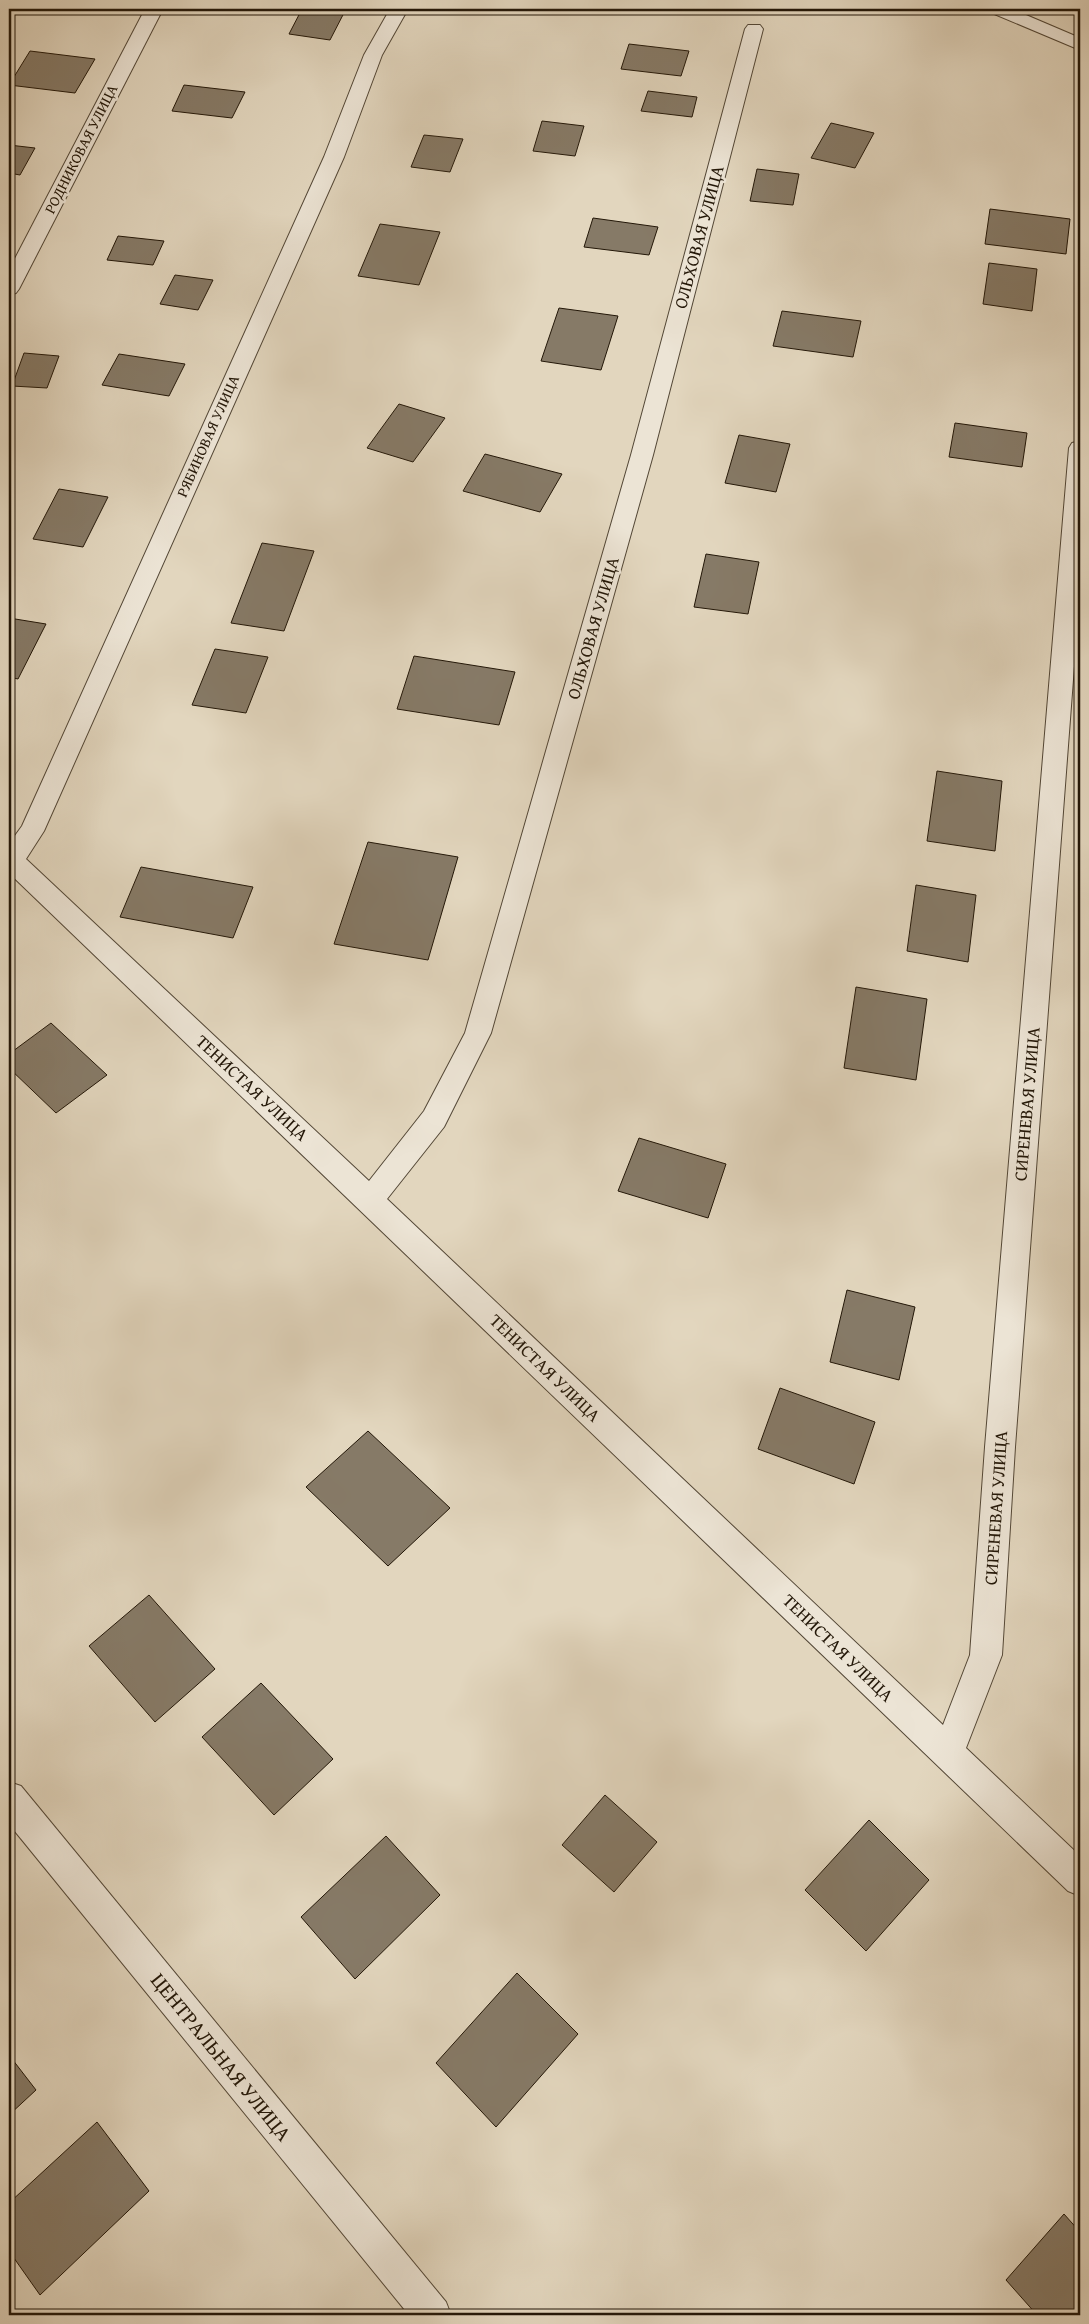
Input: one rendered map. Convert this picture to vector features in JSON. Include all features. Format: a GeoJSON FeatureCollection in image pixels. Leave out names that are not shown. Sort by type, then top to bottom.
{"type":"FeatureCollection","features":[{"type":"Feature","properties":{"kind":"street","name":"РОДНИКОВАЯ УЛИЦА"},"geometry":{"type":"LineString","coordinates":[[9,289],[154,9]]}},
{"type":"Feature","properties":{"kind":"street","name":"РЯБИНОВАЯ УЛИЦА"},"geometry":{"type":"LineString","coordinates":[[10,859],[32,831],[334,157],[373,55],[399,9]]}},
{"type":"Feature","properties":{"kind":"street"},"geometry":{"type":"LineString","coordinates":[[998,9],[1080,45]]}},
{"type":"Feature","properties":{"kind":"street","name":"ОЛЬХОВАЯ УЛИЦА"},"geometry":{"type":"LineString","coordinates":[[370,1200],[434,1119],[478,1033],[642,456],[754,29]]}},
{"type":"Feature","properties":{"kind":"street","name":"СИРЕНЕВАЯ УЛИЦА"},"geometry":{"type":"LineString","coordinates":[[948,1754],[986,1655],[1001,1427],[1080,448]]}},
{"type":"Feature","properties":{"kind":"street","name":"ТЕНИСТАЯ УЛИЦА"},"geometry":{"type":"LineString","coordinates":[[10,859],[370,1200],[1080,1879]]}},
{"type":"Feature","properties":{"kind":"street","name":"ЦЕНТРАЛЬНАЯ УЛИЦА"},"geometry":{"type":"LineString","coordinates":[[9,1798],[433,2315]]}},
{"type":"Feature","properties":{"kind":"building"},"geometry":{"type":"Polygon","coordinates":[[[302,9],[346,9],[330,40],[289,34],[302,9]]]}},
{"type":"Feature","properties":{"kind":"building"},"geometry":{"type":"Polygon","coordinates":[[[629,44],[689,51],[681,76],[621,69],[629,44]]]}},
{"type":"Feature","properties":{"kind":"building"},"geometry":{"type":"Polygon","coordinates":[[[30,51],[95,59],[75,93],[9,85],[30,51]]]}},
{"type":"Feature","properties":{"kind":"building"},"geometry":{"type":"Polygon","coordinates":[[[184,85],[245,92],[232,118],[172,111],[184,85]]]}},
{"type":"Feature","properties":{"kind":"building"},"geometry":{"type":"Polygon","coordinates":[[[648,91],[697,97],[692,117],[641,111],[648,91]]]}},
{"type":"Feature","properties":{"kind":"building"},"geometry":{"type":"Polygon","coordinates":[[[542,121],[584,126],[575,156],[533,151],[542,121]]]}},
{"type":"Feature","properties":{"kind":"building"},"geometry":{"type":"Polygon","coordinates":[[[831,123],[874,133],[855,168],[811,158],[831,123]]]}},
{"type":"Feature","properties":{"kind":"building"},"geometry":{"type":"Polygon","coordinates":[[[424,135],[463,139],[450,172],[411,167],[424,135]]]}},
{"type":"Feature","properties":{"kind":"building"},"geometry":{"type":"Polygon","coordinates":[[[9,145],[35,148],[20,175],[9,173],[9,145]]]}},
{"type":"Feature","properties":{"kind":"building"},"geometry":{"type":"Polygon","coordinates":[[[757,169],[799,174],[793,205],[750,201],[757,169]]]}},
{"type":"Feature","properties":{"kind":"building"},"geometry":{"type":"Polygon","coordinates":[[[990,209],[1070,219],[1066,254],[985,244],[990,209]]]}},
{"type":"Feature","properties":{"kind":"building"},"geometry":{"type":"Polygon","coordinates":[[[593,218],[658,227],[649,255],[584,247],[593,218]]]}},
{"type":"Feature","properties":{"kind":"building"},"geometry":{"type":"Polygon","coordinates":[[[380,224],[440,232],[419,285],[358,276],[380,224]]]}},
{"type":"Feature","properties":{"kind":"building"},"geometry":{"type":"Polygon","coordinates":[[[118,236],[164,241],[153,265],[107,260],[118,236]]]}},
{"type":"Feature","properties":{"kind":"building"},"geometry":{"type":"Polygon","coordinates":[[[989,263],[1037,269],[1032,311],[983,304],[989,263]]]}},
{"type":"Feature","properties":{"kind":"building"},"geometry":{"type":"Polygon","coordinates":[[[175,275],[213,280],[198,310],[160,304],[175,275]]]}},
{"type":"Feature","properties":{"kind":"building"},"geometry":{"type":"Polygon","coordinates":[[[559,308],[618,316],[601,370],[541,361],[559,308]]]}},
{"type":"Feature","properties":{"kind":"building"},"geometry":{"type":"Polygon","coordinates":[[[782,311],[861,321],[853,357],[773,346],[782,311]]]}},
{"type":"Feature","properties":{"kind":"building"},"geometry":{"type":"Polygon","coordinates":[[[24,353],[59,356],[47,388],[12,386],[24,353]]]}},
{"type":"Feature","properties":{"kind":"building"},"geometry":{"type":"Polygon","coordinates":[[[119,354],[185,364],[169,396],[102,385],[119,354]]]}},
{"type":"Feature","properties":{"kind":"building"},"geometry":{"type":"Polygon","coordinates":[[[399,404],[445,418],[413,462],[367,448],[399,404]]]}},
{"type":"Feature","properties":{"kind":"building"},"geometry":{"type":"Polygon","coordinates":[[[955,423],[1027,433],[1022,467],[949,457],[955,423]]]}},
{"type":"Feature","properties":{"kind":"building"},"geometry":{"type":"Polygon","coordinates":[[[739,435],[790,444],[776,492],[725,483],[739,435]]]}},
{"type":"Feature","properties":{"kind":"building"},"geometry":{"type":"Polygon","coordinates":[[[485,454],[562,474],[540,512],[463,491],[485,454]]]}},
{"type":"Feature","properties":{"kind":"building"},"geometry":{"type":"Polygon","coordinates":[[[59,489],[108,497],[83,547],[33,539],[59,489]]]}},
{"type":"Feature","properties":{"kind":"building"},"geometry":{"type":"Polygon","coordinates":[[[262,543],[314,551],[284,631],[231,623],[262,543]]]}},
{"type":"Feature","properties":{"kind":"building"},"geometry":{"type":"Polygon","coordinates":[[[706,554],[759,562],[748,614],[694,607],[706,554]]]}},
{"type":"Feature","properties":{"kind":"building"},"geometry":{"type":"Polygon","coordinates":[[[9,618],[46,624],[18,679],[9,677],[9,618]]]}},
{"type":"Feature","properties":{"kind":"building"},"geometry":{"type":"Polygon","coordinates":[[[215,649],[268,657],[246,713],[192,705],[215,649]]]}},
{"type":"Feature","properties":{"kind":"building"},"geometry":{"type":"Polygon","coordinates":[[[414,656],[515,672],[499,725],[397,709],[414,656]]]}},
{"type":"Feature","properties":{"kind":"building"},"geometry":{"type":"Polygon","coordinates":[[[937,771],[1002,781],[995,851],[927,841],[937,771]]]}},
{"type":"Feature","properties":{"kind":"building"},"geometry":{"type":"Polygon","coordinates":[[[368,842],[458,857],[428,960],[334,944],[368,842]]]}},
{"type":"Feature","properties":{"kind":"building"},"geometry":{"type":"Polygon","coordinates":[[[141,867],[253,887],[233,938],[120,917],[141,867]]]}},
{"type":"Feature","properties":{"kind":"building"},"geometry":{"type":"Polygon","coordinates":[[[916,885],[976,895],[968,962],[907,951],[916,885]]]}},
{"type":"Feature","properties":{"kind":"building"},"geometry":{"type":"Polygon","coordinates":[[[856,987],[927,999],[916,1080],[844,1068],[856,987]]]}},
{"type":"Feature","properties":{"kind":"building"},"geometry":{"type":"Polygon","coordinates":[[[51,1023],[107,1075],[56,1113],[9,1068],[9,1054],[51,1023]]]}},
{"type":"Feature","properties":{"kind":"building"},"geometry":{"type":"Polygon","coordinates":[[[639,1138],[726,1164],[708,1218],[618,1191],[639,1138]]]}},
{"type":"Feature","properties":{"kind":"building"},"geometry":{"type":"Polygon","coordinates":[[[847,1290],[915,1307],[899,1380],[830,1362],[847,1290]]]}},
{"type":"Feature","properties":{"kind":"building"},"geometry":{"type":"Polygon","coordinates":[[[780,1388],[875,1422],[854,1484],[758,1449],[780,1388]]]}},
{"type":"Feature","properties":{"kind":"building"},"geometry":{"type":"Polygon","coordinates":[[[368,1431],[450,1508],[388,1566],[306,1487],[368,1431]]]}},
{"type":"Feature","properties":{"kind":"building"},"geometry":{"type":"Polygon","coordinates":[[[149,1595],[215,1669],[155,1722],[89,1646],[149,1595]]]}},
{"type":"Feature","properties":{"kind":"building"},"geometry":{"type":"Polygon","coordinates":[[[261,1683],[333,1759],[274,1815],[202,1737],[261,1683]]]}},
{"type":"Feature","properties":{"kind":"building"},"geometry":{"type":"Polygon","coordinates":[[[605,1795],[657,1842],[614,1892],[562,1845],[605,1795]]]}},
{"type":"Feature","properties":{"kind":"building"},"geometry":{"type":"Polygon","coordinates":[[[869,1820],[929,1880],[866,1951],[805,1890],[869,1820]]]}},
{"type":"Feature","properties":{"kind":"building"},"geometry":{"type":"Polygon","coordinates":[[[386,1836],[440,1895],[355,1979],[301,1917],[386,1836]]]}},
{"type":"Feature","properties":{"kind":"building"},"geometry":{"type":"Polygon","coordinates":[[[517,1973],[578,2034],[496,2127],[436,2063],[517,1973]]]}},
{"type":"Feature","properties":{"kind":"building"},"geometry":{"type":"Polygon","coordinates":[[[9,2055],[36,2090],[9,2115],[9,2055]]]}},
{"type":"Feature","properties":{"kind":"building"},"geometry":{"type":"Polygon","coordinates":[[[97,2122],[149,2191],[40,2295],[9,2251],[9,2203],[97,2122]]]}},
{"type":"Feature","properties":{"kind":"building"},"geometry":{"type":"Polygon","coordinates":[[[1064,2214],[1080,2232],[1080,2315],[1037,2315],[1006,2280],[1064,2214]]]}}]}
